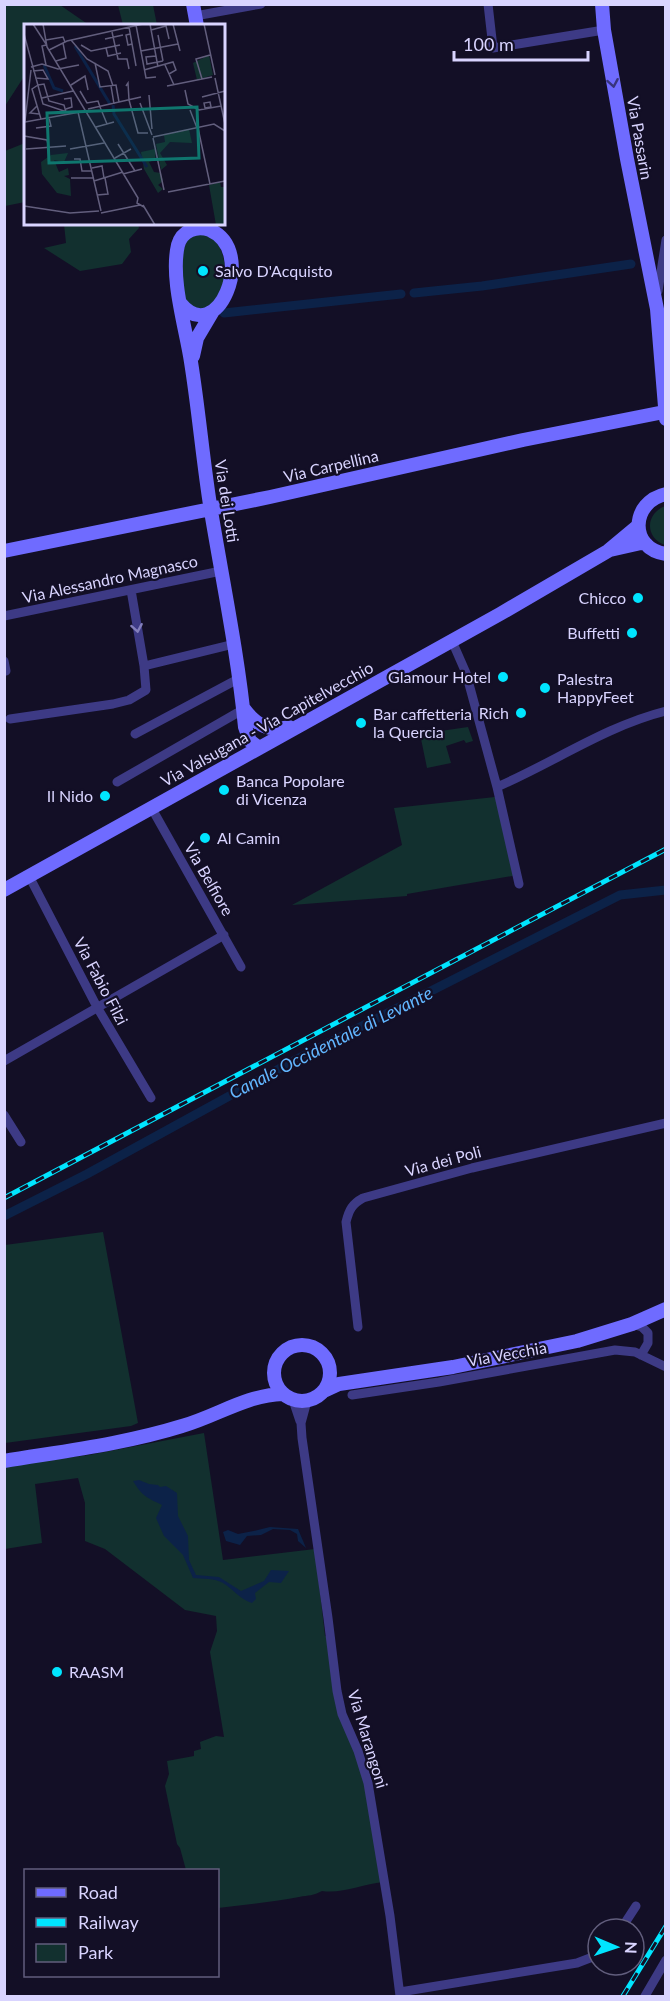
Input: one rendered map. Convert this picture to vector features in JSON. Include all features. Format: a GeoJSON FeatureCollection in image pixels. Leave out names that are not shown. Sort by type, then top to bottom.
{"type":"FeatureCollection","features":[{"type":"Feature","properties":{"kind":"street"},"geometry":{"type":"LineString","coordinates":[[195,15],[261,4]]}},
{"type":"Feature","properties":{"kind":"street"},"geometry":{"type":"LineString","coordinates":[[488,4],[493,48],[604,30]]}},
{"type":"Feature","properties":{"kind":"street","name":"Via Passarin"},"geometry":{"type":"LineString","coordinates":[[602,4],[604,30],[627,159],[657,309],[665,416]]}},
{"type":"Feature","properties":{"kind":"street","name":"Via dei Lotti"},"geometry":{"type":"LineString","coordinates":[[191,361],[197,338],[227,293],[231,282],[231,257],[213,229],[182,230],[177,247],[177,281],[238,679],[250,741],[259,748]]}},
{"type":"Feature","properties":{"kind":"street"},"geometry":{"type":"LineString","coordinates":[[657,309],[666,240]]}},
{"type":"Feature","properties":{"kind":"street"},"geometry":{"type":"LineString","coordinates":[[180,303],[192,314],[204,315],[213,311]]}},
{"type":"Feature","properties":{"kind":"street","name":"Via Carpellina"},"geometry":{"type":"LineString","coordinates":[[4,551],[211,509],[449,456],[665,416]]}},
{"type":"Feature","properties":{"kind":"street"},"geometry":{"type":"LineString","coordinates":[[608,551],[638,526],[642,509],[660,496],[666,481]]}},
{"type":"Feature","properties":{"kind":"street"},"geometry":{"type":"LineString","coordinates":[[638,526],[646,544],[653,550],[666,554]]}},
{"type":"Feature","properties":{"kind":"street"},"geometry":{"type":"LineString","coordinates":[[608,551],[641,543],[646,544]]}},
{"type":"Feature","properties":{"kind":"street","name":"Via Valsugana - Via Capitelvecchio"},"geometry":{"type":"LineString","coordinates":[[4,890],[452,641],[608,551]]}},
{"type":"Feature","properties":{"kind":"street","name":"Via Alessandro Magnasco"},"geometry":{"type":"LineString","coordinates":[[4,616],[221,571]]}},
{"type":"Feature","properties":{"kind":"street"},"geometry":{"type":"LineString","coordinates":[[10,719],[113,705],[129,700],[146,690],[131,590]]}},
{"type":"Feature","properties":{"kind":"street"},"geometry":{"type":"LineString","coordinates":[[452,641],[465,667],[497,787],[519,884]]}},
{"type":"Feature","properties":{"kind":"street"},"geometry":{"type":"LineString","coordinates":[[144,666],[234,644]]}},
{"type":"Feature","properties":{"kind":"street"},"geometry":{"type":"LineString","coordinates":[[135,734],[238,679]]}},
{"type":"Feature","properties":{"kind":"street"},"geometry":{"type":"LineString","coordinates":[[497,787],[578,746],[650,714],[666,711]]}},
{"type":"Feature","properties":{"kind":"street"},"geometry":{"type":"LineString","coordinates":[[247,718],[266,728],[281,729],[300,725]]}},
{"type":"Feature","properties":{"kind":"street"},"geometry":{"type":"LineString","coordinates":[[232,763],[241,746],[247,718]]}},
{"type":"Feature","properties":{"kind":"street"},"geometry":{"type":"LineString","coordinates":[[117,782],[247,718]]}},
{"type":"Feature","properties":{"kind":"street","name":"Via Belfiore"},"geometry":{"type":"LineString","coordinates":[[151,807],[241,967]]}},
{"type":"Feature","properties":{"kind":"street","name":"Via Fabio Filzi"},"geometry":{"type":"LineString","coordinates":[[29,876],[97,1007],[151,1098]]}},
{"type":"Feature","properties":{"kind":"street"},"geometry":{"type":"LineString","coordinates":[[4,1061],[224,935]]}},
{"type":"Feature","properties":{"kind":"street"},"geometry":{"type":"LineString","coordinates":[[4,1115],[21,1142]]}},
{"type":"Feature","properties":{"kind":"street","name":"Via dei Poli"},"geometry":{"type":"LineString","coordinates":[[358,1327],[346,1222],[349,1210],[355,1202],[472,1168],[666,1123]]}},
{"type":"Feature","properties":{"kind":"street"},"geometry":{"type":"LineString","coordinates":[[4,1461],[130,1441],[185,1425],[252,1398],[288,1397],[307,1401],[324,1391],[350,1389],[577,1341],[632,1324],[662,1311]]}},
{"type":"Feature","properties":{"kind":"street"},"geometry":{"type":"LineString","coordinates":[[640,1355],[648,1343],[648,1333],[653,1319],[662,1311]]}},
{"type":"Feature","properties":{"kind":"street"},"geometry":{"type":"LineString","coordinates":[[632,1324],[642,1327],[648,1333]]}},
{"type":"Feature","properties":{"kind":"street"},"geometry":{"type":"LineString","coordinates":[[252,1398],[268,1383],[279,1358],[291,1348],[298,1346],[306,1346],[320,1352],[328,1365],[350,1389]]}},
{"type":"Feature","properties":{"kind":"street","name":"Via Vecchia"},"geometry":{"type":"LineString","coordinates":[[350,1389],[439,1382],[615,1350],[635,1352],[666,1367]]}},
{"type":"Feature","properties":{"kind":"street"},"geometry":{"type":"LineString","coordinates":[[324,1391],[329,1378],[328,1365]]}},
{"type":"Feature","properties":{"kind":"street"},"geometry":{"type":"LineString","coordinates":[[274,1373],[275,1381],[288,1397]]}},
{"type":"Feature","properties":{"kind":"street","name":"Via Marangoni"},"geometry":{"type":"LineString","coordinates":[[288,1397],[301,1423],[337,1691],[342,1714],[358,1751],[368,1783],[398,1995],[586,1960]]}},
{"type":"Feature","properties":{"kind":"street","name":"Via Marangoni"},"geometry":{"type":"LineString","coordinates":[[301,1423],[307,1401]]}},
{"type":"Feature","properties":{"kind":"street"},"geometry":{"type":"LineString","coordinates":[[629,1917],[636,1906]]}},
{"type":"Feature","properties":{"kind":"street"},"geometry":{"type":"LineString","coordinates":[[645,1996],[666,1960]]}},
{"type":"Feature","properties":{"kind":"green space"},"geometry":{"type":"Polygon","coordinates":[[[5,4],[60,5],[88,24],[24,24],[24,77],[5,106],[5,4]]]}},
{"type":"Feature","properties":{"kind":"green space"},"geometry":{"type":"Polygon","coordinates":[[[118,5],[153,5],[157,24],[123,24],[118,5]]]}},
{"type":"Feature","properties":{"kind":"green space"},"geometry":{"type":"Polygon","coordinates":[[[24,143],[24,202],[5,206],[5,151],[24,143]]]}},
{"type":"Feature","properties":{"kind":"green space"},"geometry":{"type":"Polygon","coordinates":[[[64,225],[138,225],[139,228],[129,239],[131,252],[122,264],[80,271],[44,248],[66,243],[64,225]]]}},
{"type":"Feature","properties":{"kind":"green space"},"geometry":{"type":"Polygon","coordinates":[[[192,234],[206,234],[215,240],[224,261],[225,274],[219,297],[212,305],[203,309],[185,302],[182,258],[192,234]]]}},
{"type":"Feature","properties":{"kind":"green space"},"geometry":{"type":"Polygon","coordinates":[[[666,506],[665,545],[654,537],[650,526],[654,514],[666,506]]]}},
{"type":"Feature","properties":{"kind":"green space"},"geometry":{"type":"Polygon","coordinates":[[[468,727],[473,741],[466,743],[464,740],[446,746],[451,763],[427,768],[420,734],[468,727]]]}},
{"type":"Feature","properties":{"kind":"green space"},"geometry":{"type":"Polygon","coordinates":[[[495,797],[518,875],[407,894],[407,896],[292,905],[402,845],[394,808],[495,797]]]}},
{"type":"Feature","properties":{"kind":"green space"},"geometry":{"type":"Polygon","coordinates":[[[103,1232],[138,1423],[131,1426],[5,1443],[5,1245],[103,1232]]]}},
{"type":"Feature","properties":{"kind":"green space"},"geometry":{"type":"Polygon","coordinates":[[[204,1433],[223,1560],[315,1549],[325,1636],[328,1637],[334,1680],[361,1759],[383,1882],[345,1890],[322,1891],[289,1899],[219,1908],[219,1869],[186,1869],[177,1844],[165,1786],[169,1774],[167,1761],[194,1756],[194,1751],[201,1749],[200,1742],[216,1736],[224,1737],[210,1652],[217,1631],[216,1616],[185,1610],[105,1549],[85,1541],[85,1503],[78,1478],[35,1484],[42,1543],[5,1549],[4,1466],[89,1455],[204,1433]]]}},
{"type":"Feature","properties":{"kind":"water"},"geometry":{"type":"Polygon","coordinates":[[[139,1480],[160,1487],[166,1486],[177,1493],[178,1516],[188,1536],[189,1560],[196,1575],[219,1577],[241,1591],[264,1581],[271,1570],[289,1571],[281,1583],[269,1582],[255,1593],[256,1599],[252,1603],[220,1581],[193,1578],[183,1555],[164,1536],[156,1518],[162,1505],[142,1494],[133,1481],[139,1480]]]}},
{"type":"Feature","properties":{"kind":"water"},"geometry":{"type":"Polygon","coordinates":[[[270,1527],[298,1529],[306,1548],[298,1541],[297,1534],[290,1530],[273,1529],[261,1535],[247,1536],[240,1545],[226,1541],[223,1532],[228,1530],[238,1534],[270,1527]]]}},
{"type":"Feature","properties":{"kind":"waterway"},"geometry":{"type":"LineString","coordinates":[[414,293],[482,286],[631,264]]}},
{"type":"Feature","properties":{"kind":"waterway"},"geometry":{"type":"LineString","coordinates":[[224,313],[401,294]]}},
{"type":"Feature","properties":{"kind":"waterway","name":"Canale Occidentale di Levante"},"geometry":{"type":"LineString","coordinates":[[4,1216],[87,1174],[297,1059],[620,895],[666,890]]}},
{"type":"Feature","properties":{"kind":"railway"},"geometry":{"type":"LineString","coordinates":[[4,1198],[666,849]]}},
{"type":"Feature","properties":{"kind":"railway"},"geometry":{"type":"LineString","coordinates":[[623,1996],[666,1926]]}},
{"type":"Feature","properties":{"kind":"place","name":"Salvo D'Acquisto"},"geometry":{"type":"Point","coordinates":[203,271]}},
{"type":"Feature","properties":{"kind":"place","name":"Chicco"},"geometry":{"type":"Point","coordinates":[638,598]}},
{"type":"Feature","properties":{"kind":"place","name":"Buffetti"},"geometry":{"type":"Point","coordinates":[632,633]}},
{"type":"Feature","properties":{"kind":"place","name":"Glamour Hotel"},"geometry":{"type":"Point","coordinates":[503,677]}},
{"type":"Feature","properties":{"kind":"place","name":"Palestra HappyFeet"},"geometry":{"type":"Point","coordinates":[545,688]}},
{"type":"Feature","properties":{"kind":"place","name":"Rich"},"geometry":{"type":"Point","coordinates":[521,713]}},
{"type":"Feature","properties":{"kind":"place","name":"Bar caffetteria la Quercia"},"geometry":{"type":"Point","coordinates":[361,723]}},
{"type":"Feature","properties":{"kind":"place","name":"Banca Popolare di Vicenza"},"geometry":{"type":"Point","coordinates":[224,790]}},
{"type":"Feature","properties":{"kind":"place","name":"Il Nido"},"geometry":{"type":"Point","coordinates":[105,796]}},
{"type":"Feature","properties":{"kind":"place","name":"Al Camin"},"geometry":{"type":"Point","coordinates":[205,838]}},
{"type":"Feature","properties":{"kind":"place","name":"RAASM"},"geometry":{"type":"Point","coordinates":[57,1672]}}]}
